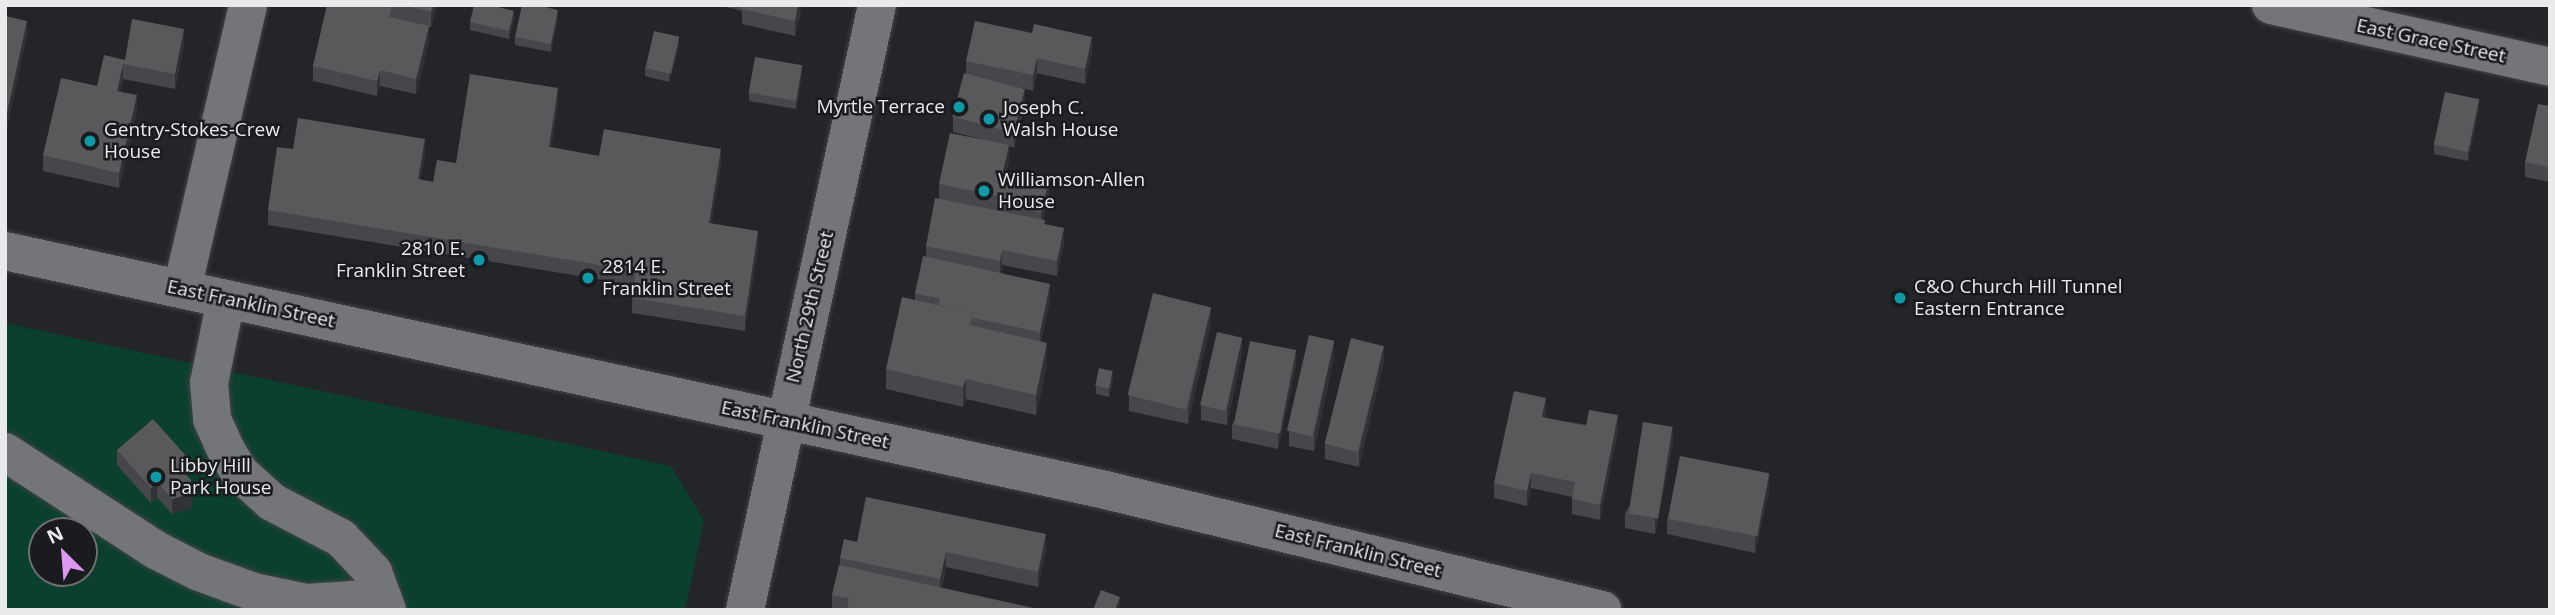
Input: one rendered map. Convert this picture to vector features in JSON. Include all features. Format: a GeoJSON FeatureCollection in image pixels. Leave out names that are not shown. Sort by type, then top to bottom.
{"type":"FeatureCollection","features":[{"type":"Feature","properties":{"kind":"street"},"geometry":{"type":"LineString","coordinates":[[182,289],[248,5]]}},
{"type":"Feature","properties":{"kind":"street","name":"North 29th Street"},"geometry":{"type":"LineString","coordinates":[[745,610],[877,5]]}},
{"type":"Feature","properties":{"kind":"street","name":"East Grace Street"},"geometry":{"type":"LineString","coordinates":[[2271,5],[2550,67]]}},
{"type":"Feature","properties":{"kind":"street","name":"East Franklin Street"},"geometry":{"type":"LineString","coordinates":[[5,251],[1097,488],[1602,610]]}},
{"type":"Feature","properties":{"kind":"street"},"geometry":{"type":"LineString","coordinates":[[5,452],[156,550],[199,572],[254,592],[306,603],[385,604],[373,572],[341,538],[272,502],[240,473],[226,450],[212,419],[209,383],[226,299]]}},
{"type":"Feature","properties":{"kind":"green space"},"geometry":{"type":"Polygon","coordinates":[[[5,323],[671,466],[704,521],[685,610],[5,610],[5,323]]]}},
{"type":"Feature","properties":{"kind":"building"},"geometry":{"type":"Polygon","coordinates":[[[327,5],[392,5],[389,17],[429,26],[416,79],[380,70],[377,81],[313,66],[327,5]]]}},
{"type":"Feature","properties":{"kind":"building"},"geometry":{"type":"Polygon","coordinates":[[[402,5],[433,5],[431,12],[402,5]]]}},
{"type":"Feature","properties":{"kind":"building"},"geometry":{"type":"Polygon","coordinates":[[[474,5],[490,5],[514,11],[509,31],[470,22],[474,5]]]}},
{"type":"Feature","properties":{"kind":"building"},"geometry":{"type":"Polygon","coordinates":[[[522,5],[558,10],[551,44],[515,37],[522,5]]]}},
{"type":"Feature","properties":{"kind":"building"},"geometry":{"type":"Polygon","coordinates":[[[742,5],[798,5],[795,21],[742,9],[742,5]]]}},
{"type":"Feature","properties":{"kind":"building"},"geometry":{"type":"Polygon","coordinates":[[[5,16],[27,21],[5,123],[5,16]]]}},
{"type":"Feature","properties":{"kind":"building"},"geometry":{"type":"Polygon","coordinates":[[[132,19],[184,29],[175,74],[123,64],[117,91],[137,95],[119,173],[43,155],[61,78],[97,86],[104,55],[125,60],[132,19]]]}},
{"type":"Feature","properties":{"kind":"building"},"geometry":{"type":"Polygon","coordinates":[[[975,21],[1032,33],[1034,24],[1092,37],[1085,69],[1037,58],[1033,75],[966,61],[975,21]]]}},
{"type":"Feature","properties":{"kind":"building"},"geometry":{"type":"Polygon","coordinates":[[[654,31],[679,37],[671,74],[645,68],[654,31]]]}},
{"type":"Feature","properties":{"kind":"building"},"geometry":{"type":"Polygon","coordinates":[[[755,57],[802,65],[796,101],[749,92],[755,57]]]}},
{"type":"Feature","properties":{"kind":"building","name":"Joseph C. Walsh House"},"geometry":{"type":"Polygon","coordinates":[[[964,73],[1025,89],[1013,133],[952,116],[964,73]]]}},
{"type":"Feature","properties":{"kind":"building"},"geometry":{"type":"Polygon","coordinates":[[[470,74],[558,88],[549,147],[599,156],[604,129],[721,149],[709,223],[758,231],[745,316],[632,298],[636,271],[268,210],[277,147],[293,149],[298,118],[425,139],[418,179],[433,182],[437,160],[456,163],[470,74]]]}},
{"type":"Feature","properties":{"kind":"building"},"geometry":{"type":"Polygon","coordinates":[[[2445,92],[2479,99],[2468,152],[2434,145],[2445,92]]]}},
{"type":"Feature","properties":{"kind":"building"},"geometry":{"type":"Polygon","coordinates":[[[2538,104],[2550,106],[2550,167],[2525,162],[2538,104]]]}},
{"type":"Feature","properties":{"kind":"building","name":"Williamson-Allen House"},"geometry":{"type":"Polygon","coordinates":[[[950,133],[1009,145],[1003,171],[1049,180],[1041,213],[996,203],[998,196],[939,184],[950,133]]]}},
{"type":"Feature","properties":{"kind":"building"},"geometry":{"type":"Polygon","coordinates":[[[935,198],[1045,220],[1044,224],[1064,228],[1057,261],[1002,250],[1000,261],[926,246],[935,198]]]}},
{"type":"Feature","properties":{"kind":"building"},"geometry":{"type":"Polygon","coordinates":[[[923,256],[1050,284],[1040,332],[973,318],[973,313],[939,305],[940,299],[915,293],[923,256]]]}},
{"type":"Feature","properties":{"kind":"building"},"geometry":{"type":"Polygon","coordinates":[[[1153,293],[1211,308],[1186,409],[1128,395],[1153,293]]]}},
{"type":"Feature","properties":{"kind":"building"},"geometry":{"type":"Polygon","coordinates":[[[902,297],[973,313],[970,325],[1047,343],[1036,395],[966,379],[963,387],[886,369],[902,297]]]}},
{"type":"Feature","properties":{"kind":"building"},"geometry":{"type":"Polygon","coordinates":[[[1217,332],[1242,338],[1225,411],[1200,405],[1217,332]]]}},
{"type":"Feature","properties":{"kind":"building"},"geometry":{"type":"Polygon","coordinates":[[[1309,335],[1334,341],[1312,436],[1287,430],[1309,335]]]}},
{"type":"Feature","properties":{"kind":"building"},"geometry":{"type":"Polygon","coordinates":[[[1351,338],[1384,346],[1358,452],[1325,444],[1351,338]]]}},
{"type":"Feature","properties":{"kind":"building"},"geometry":{"type":"Polygon","coordinates":[[[1250,341],[1296,350],[1280,433],[1234,424],[1250,341]]]}},
{"type":"Feature","properties":{"kind":"building"},"geometry":{"type":"Polygon","coordinates":[[[1099,368],[1113,371],[1109,389],[1095,386],[1099,368]]]}},
{"type":"Feature","properties":{"kind":"building"},"geometry":{"type":"Polygon","coordinates":[[[1514,391],[1546,398],[1542,417],[1586,426],[1589,410],[1618,415],[1600,505],[1572,499],[1575,482],[1531,473],[1527,491],[1494,483],[1514,391]]]}},
{"type":"Feature","properties":{"kind":"building","name":"Libby Hill Park House"},"geometry":{"type":"Polygon","coordinates":[[[153,419],[188,458],[178,466],[191,480],[192,493],[172,499],[157,482],[151,488],[117,450],[153,419]]]}},
{"type":"Feature","properties":{"kind":"building"},"geometry":{"type":"Polygon","coordinates":[[[1643,422],[1673,427],[1658,519],[1628,514],[1643,422]]]}},
{"type":"Feature","properties":{"kind":"building"},"geometry":{"type":"Polygon","coordinates":[[[1680,456],[1769,473],[1757,536],[1668,519],[1680,456]]]}},
{"type":"Feature","properties":{"kind":"building"},"geometry":{"type":"Polygon","coordinates":[[[866,497],[1046,534],[1038,572],[946,552],[940,579],[840,558],[844,539],[857,542],[866,497]]]}},
{"type":"Feature","properties":{"kind":"building"},"geometry":{"type":"Polygon","coordinates":[[[839,565],[1038,610],[847,610],[849,598],[832,595],[839,565]]]}},
{"type":"Feature","properties":{"kind":"building"},"geometry":{"type":"Polygon","coordinates":[[[1101,590],[1120,597],[1115,610],[1093,610],[1101,590]]]}},
{"type":"Feature","properties":{"kind":"place","name":"Myrtle Terrace"},"geometry":{"type":"Point","coordinates":[959,107]}},
{"type":"Feature","properties":{"kind":"place","name":"Joseph C. Walsh House"},"geometry":{"type":"Point","coordinates":[989,119]}},
{"type":"Feature","properties":{"kind":"place","name":"Gentry-Stokes-Crew House"},"geometry":{"type":"Point","coordinates":[90,141]}},
{"type":"Feature","properties":{"kind":"place","name":"Williamson-Allen House"},"geometry":{"type":"Point","coordinates":[984,191]}},
{"type":"Feature","properties":{"kind":"place","name":"2810 E. Franklin Street"},"geometry":{"type":"Point","coordinates":[479,260]}},
{"type":"Feature","properties":{"kind":"place","name":"2814 E. Franklin Street"},"geometry":{"type":"Point","coordinates":[588,278]}},
{"type":"Feature","properties":{"kind":"place","name":"C&O Church Hill Tunnel Eastern Entrance"},"geometry":{"type":"Point","coordinates":[1900,298]}},
{"type":"Feature","properties":{"kind":"place","name":"Libby Hill Park House"},"geometry":{"type":"Point","coordinates":[156,477]}}]}
